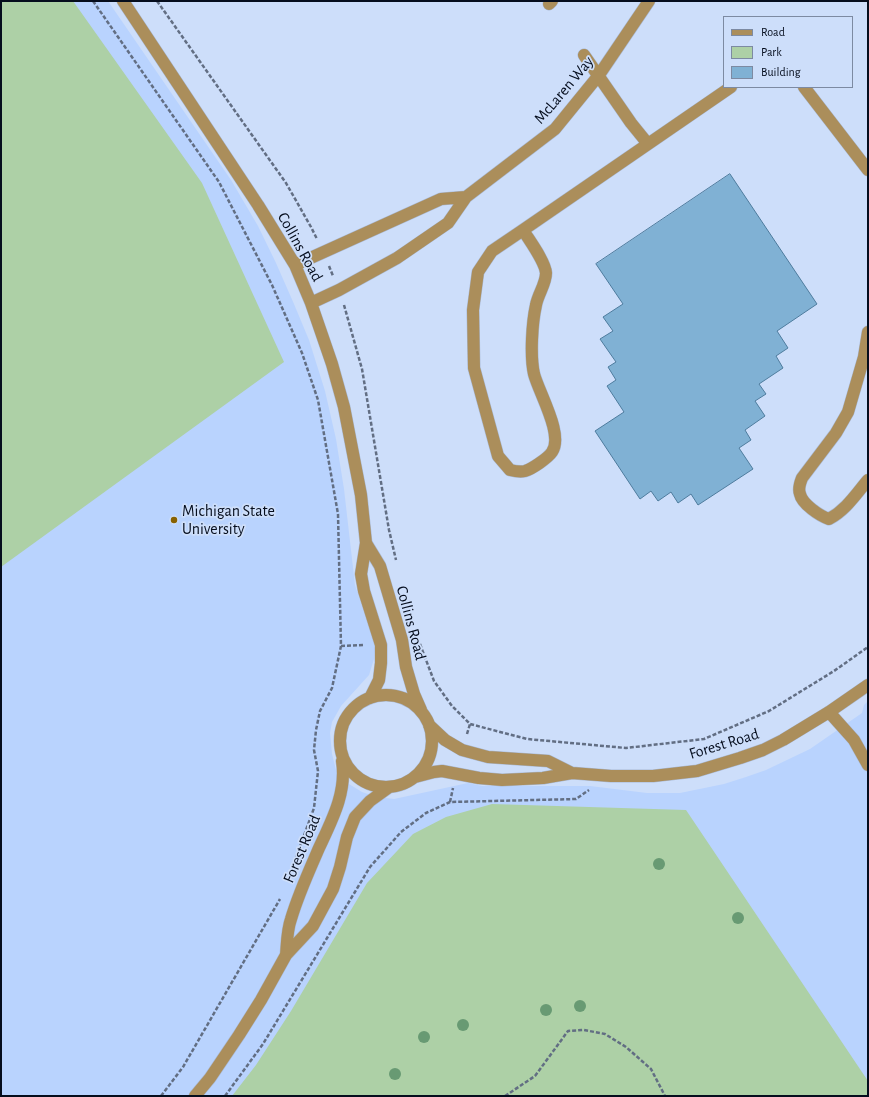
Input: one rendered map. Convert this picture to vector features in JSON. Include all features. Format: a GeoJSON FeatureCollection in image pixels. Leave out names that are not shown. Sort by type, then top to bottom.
{"type":"FeatureCollection","features":[{"type":"Feature","properties":{"kind":"street","name":"Collins Road"},"geometry":{"type":"LineString","coordinates":[[123,1],[258,205],[295,265],[311,303],[332,364],[344,407],[361,495],[366,543],[362,574],[364,591],[381,645],[379,680],[370,698]]}},
{"type":"Feature","properties":{"kind":"street","name":"McLaren Way"},"geometry":{"type":"LineString","coordinates":[[311,303],[339,290],[397,258],[448,223],[466,197],[555,129],[599,75],[649,1]]}},
{"type":"Feature","properties":{"kind":"street"},"geometry":{"type":"LineString","coordinates":[[584,55],[631,123],[648,144]]}},
{"type":"Feature","properties":{"kind":"street"},"geometry":{"type":"LineString","coordinates":[[523,230],[540,258],[546,272],[544,283],[536,304],[532,336],[534,374],[556,437],[552,452],[539,463],[524,472],[510,470],[498,456],[474,368],[472,310],[478,272],[492,252],[523,230],[730,88]]}},
{"type":"Feature","properties":{"kind":"street"},"geometry":{"type":"LineString","coordinates":[[805,88],[868,170]]}},
{"type":"Feature","properties":{"kind":"street"},"geometry":{"type":"LineString","coordinates":[[295,265],[441,199],[466,197]]}},
{"type":"Feature","properties":{"kind":"street"},"geometry":{"type":"LineString","coordinates":[[868,332],[864,357],[848,412],[836,433],[802,478],[799,485],[800,495],[806,504],[822,517],[829,519],[839,514],[851,502],[868,480]]}},
{"type":"Feature","properties":{"kind":"street","name":"Collins Road"},"geometry":{"type":"LineString","coordinates":[[366,543],[380,566],[402,640],[406,667],[414,694],[422,713]]}},
{"type":"Feature","properties":{"kind":"street","name":"Forest Road"},"geometry":{"type":"LineString","coordinates":[[415,777],[442,771],[479,778],[502,780],[543,778],[572,773],[611,776],[653,776],[697,771],[717,766],[770,747],[784,740],[829,712],[868,685]]}},
{"type":"Feature","properties":{"kind":"street"},"geometry":{"type":"LineString","coordinates":[[384,695],[398,697],[411,703],[422,713],[429,725],[432,740],[430,754],[424,766],[415,777],[402,784],[388,788],[373,786],[359,779],[348,768],[341,755],[339,741],[341,727],[348,714],[358,704],[370,698],[384,695]]}},
{"type":"Feature","properties":{"kind":"street"},"geometry":{"type":"LineString","coordinates":[[829,712],[854,740],[863,746],[868,765]]}},
{"type":"Feature","properties":{"kind":"street","name":"Forest Road"},"geometry":{"type":"LineString","coordinates":[[429,725],[445,740],[462,750],[488,757],[548,761],[572,773]]}},
{"type":"Feature","properties":{"kind":"street","name":"Forest Road"},"geometry":{"type":"LineString","coordinates":[[286,955],[290,920],[311,867],[336,811],[342,792],[344,773],[341,755]]}},
{"type":"Feature","properties":{"kind":"street","name":"Forest Road"},"geometry":{"type":"LineString","coordinates":[[195,1096],[210,1078],[239,1035],[261,1000],[286,955],[313,926],[333,890],[348,837],[356,817],[370,801],[388,788]]}},
{"type":"Feature","properties":{"kind":"path"},"geometry":{"type":"LineString","coordinates":[[93,1],[219,182],[272,285],[302,353],[318,400],[338,514],[341,646],[332,688],[320,711],[316,730],[314,750],[318,771],[314,808],[292,867]]}},
{"type":"Feature","properties":{"kind":"path"},"geometry":{"type":"LineString","coordinates":[[157,1],[286,183],[311,227],[339,290],[362,369],[389,530],[397,567]]}},
{"type":"Feature","properties":{"kind":"path"},"geometry":{"type":"LineString","coordinates":[[418,640],[434,681],[452,706],[470,724],[527,739],[626,748],[704,739],[769,711],[834,671],[868,647]]}},
{"type":"Feature","properties":{"kind":"path"},"geometry":{"type":"LineString","coordinates":[[341,646],[351,646]]}},
{"type":"Feature","properties":{"kind":"path"},"geometry":{"type":"LineString","coordinates":[[465,740],[470,724]]}},
{"type":"Feature","properties":{"kind":"path"},"geometry":{"type":"LineString","coordinates":[[225,1096],[263,1044],[370,867],[401,832],[426,814],[450,802],[576,799],[611,776]]}},
{"type":"Feature","properties":{"kind":"path"},"geometry":{"type":"LineString","coordinates":[[161,1096],[183,1067],[281,897]]}},
{"type":"Feature","properties":{"kind":"path"},"geometry":{"type":"LineString","coordinates":[[505,1096],[535,1076],[568,1031],[584,1030],[605,1034],[626,1047],[651,1069],[665,1096]]}},
{"type":"Feature","properties":{"kind":"shaded area","name":"Michigan State University"},"geometry":{"type":"Polygon","coordinates":[[[1,1],[108,1],[231,180],[258,226],[276,263],[309,340],[325,391],[336,439],[344,489],[355,585],[375,647],[374,659],[369,675],[341,706],[332,722],[330,733],[332,754],[337,774],[344,781],[362,792],[377,797],[394,799],[468,783],[482,786],[590,786],[647,793],[680,793],[724,784],[746,777],[766,770],[810,749],[862,713],[864,705],[868,701],[868,1096],[1,1096],[1,1]]]}},
{"type":"Feature","properties":{"kind":"green space"},"geometry":{"type":"Polygon","coordinates":[[[1,1],[73,1],[202,183],[284,362],[1,567],[1,1]]]}},
{"type":"Feature","properties":{"kind":"green space"},"geometry":{"type":"Polygon","coordinates":[[[492,804],[686,810],[868,1081],[868,1096],[232,1096],[256,1065],[291,1011],[367,883],[413,834],[446,817],[492,804]]]}},
{"type":"Feature","properties":{"kind":"building"},"geometry":{"type":"Polygon","coordinates":[[[730,174],[817,304],[777,331],[788,348],[776,356],[783,368],[759,384],[766,394],[755,401],[765,416],[745,430],[751,440],[739,448],[753,469],[698,505],[691,494],[678,503],[671,492],[658,501],[651,491],[640,499],[595,431],[624,412],[607,386],[616,380],[608,367],[616,362],[600,339],[613,331],[603,317],[623,304],[596,264],[730,174]]]}},
{"type":"Feature","properties":{"kind":"place","name":"Michigan State University"},"geometry":{"type":"Point","coordinates":[174,520]}}]}
